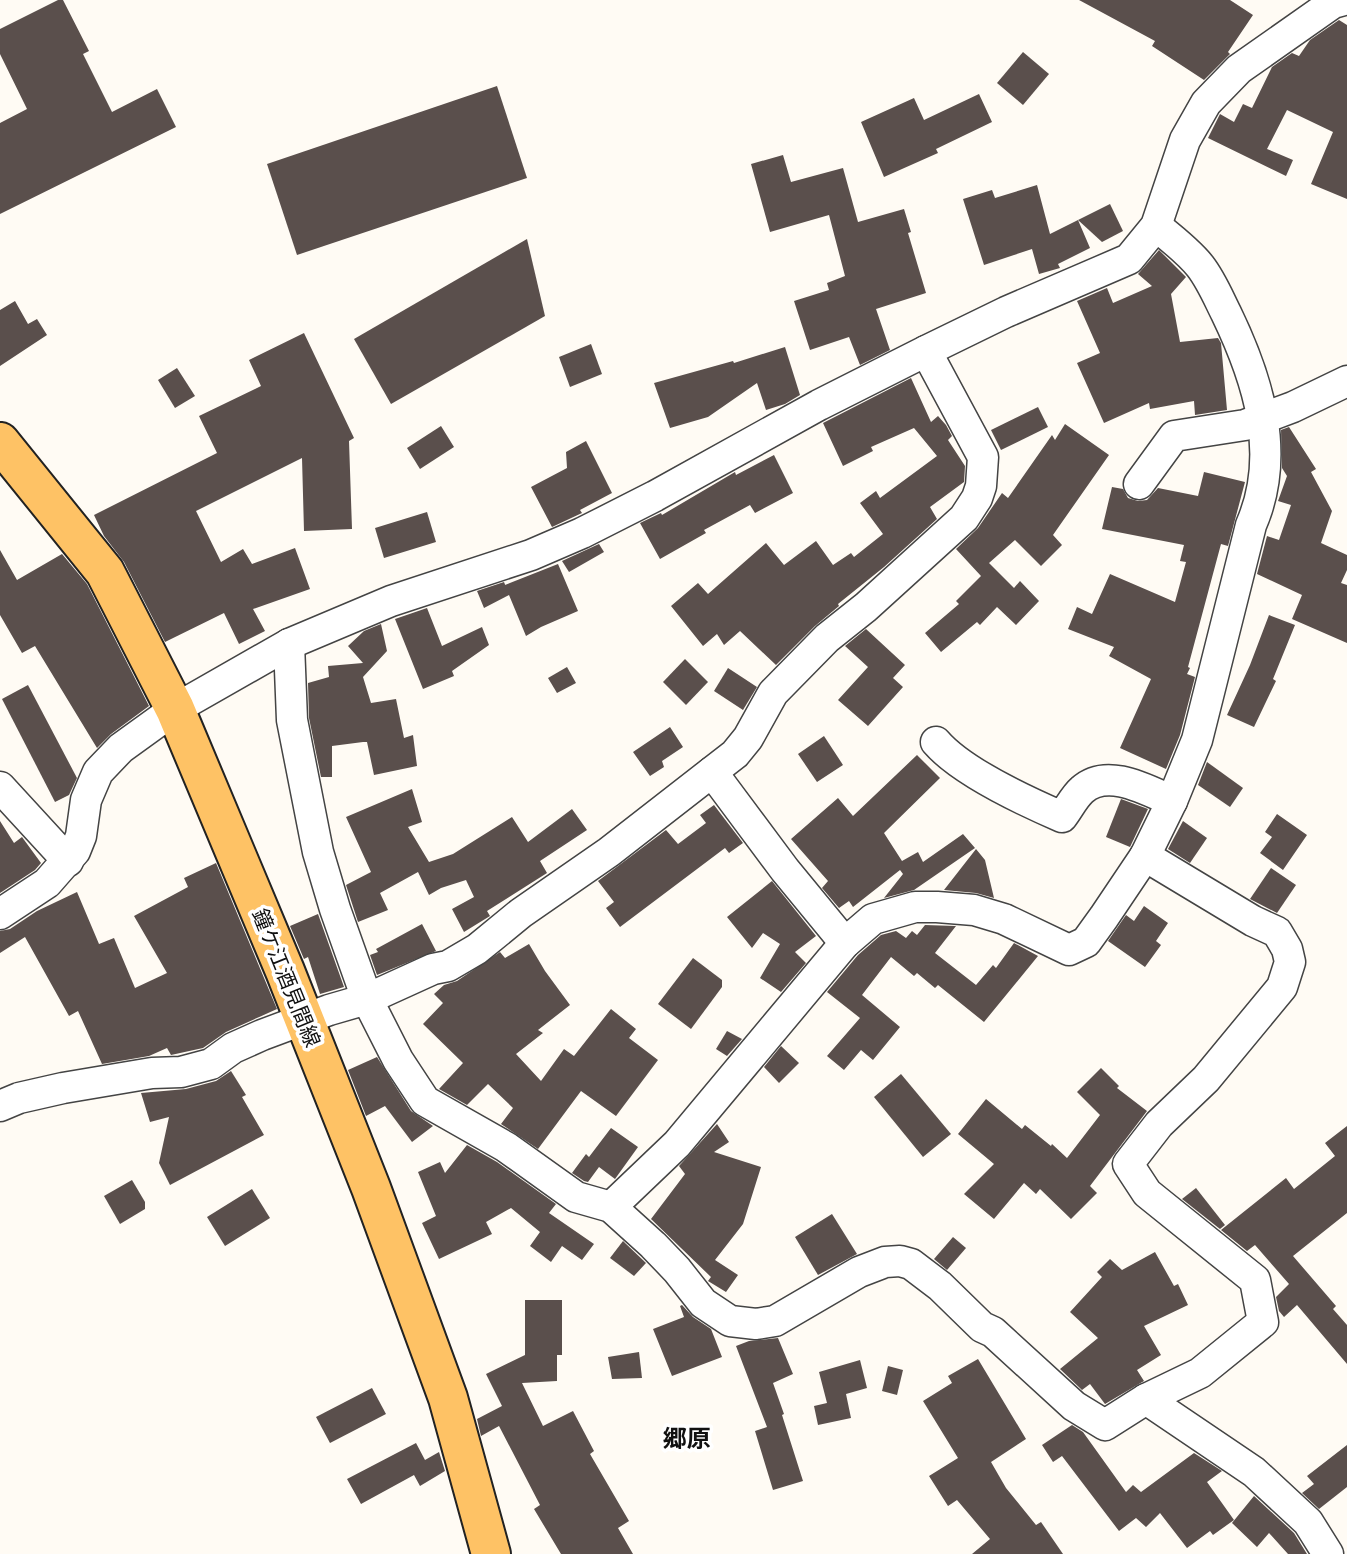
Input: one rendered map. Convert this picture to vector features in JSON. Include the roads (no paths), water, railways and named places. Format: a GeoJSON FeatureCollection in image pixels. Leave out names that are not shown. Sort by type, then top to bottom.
{"type":"FeatureCollection","features":[{"type":"Feature","properties":{"kind":"main road","name":"鐘ケ江酒見間線"},"geometry":{"type":"LineString","coordinates":[[0,442],[106,572],[175,709],[285,971],[371,1188],[448,1398],[491,1554]]}},
{"type":"Feature","properties":{"kind":"street"},"geometry":{"type":"LineString","coordinates":[[0,914],[47,883],[68,861],[81,836],[86,800],[98,772],[121,748],[175,709],[289,644],[391,601],[531,555],[582,533],[926,351],[1006,312],[1129,259],[1156,226],[1185,140],[1206,103],[1239,69],[1336,1]]}},
{"type":"Feature","properties":{"kind":"street"},"geometry":{"type":"LineString","coordinates":[[611,1207],[677,1143],[845,943],[873,919],[915,906],[974,910],[1004,919],[1069,950],[1086,942],[1145,856],[1172,801],[1197,740],[1251,525],[1258,509],[1266,458],[1264,417],[1242,346],[1200,266],[1156,226]]}},
{"type":"Feature","properties":{"kind":"street"},"geometry":{"type":"LineString","coordinates":[[0,1106],[19,1097],[63,1088],[152,1073],[181,1072],[211,1064],[233,1048],[302,1019],[368,999],[448,966],[477,949],[521,913],[609,852],[735,754],[748,738],[773,693],[827,638],[866,607],[964,518],[977,498],[984,472],[983,457],[926,351]]}},
{"type":"Feature","properties":{"kind":"street"},"geometry":{"type":"LineString","coordinates":[[1139,484],[1174,436],[1245,425],[1293,407],[1347,381]]}},
{"type":"Feature","properties":{"kind":"street"},"geometry":{"type":"LineString","coordinates":[[289,644],[292,720],[318,852],[335,909],[368,999],[398,1060],[425,1101],[506,1147],[576,1197],[611,1207],[661,1253],[703,1304],[730,1321],[756,1324],[775,1321],[859,1272],[885,1262],[900,1261],[911,1264],[940,1286],[982,1327],[993,1332],[1032,1371],[1083,1413],[1105,1425],[1146,1399],[1200,1373],[1263,1322],[1255,1280],[1147,1193],[1128,1164],[1159,1124],[1206,1079],[1282,988],[1290,962],[1287,949],[1277,932],[1253,921],[1145,856]]}},
{"type":"Feature","properties":{"kind":"street"},"geometry":{"type":"LineString","coordinates":[[936,742],[945,752],[1009,793],[1062,817],[1081,791],[1090,784],[1111,780],[1136,785],[1172,801]]}},
{"type":"Feature","properties":{"kind":"street"},"geometry":{"type":"LineString","coordinates":[[712,772],[785,870],[845,943]]}},
{"type":"Feature","properties":{"kind":"street"},"geometry":{"type":"LineString","coordinates":[[0,787],[68,861]]}},
{"type":"Feature","properties":{"kind":"street"},"geometry":{"type":"LineString","coordinates":[[1146,1399],[1254,1472],[1308,1522],[1328,1554]]}},
{"type":"Feature","properties":{"kind":"district","name":"郷原"},"geometry":{"type":"Point","coordinates":[687,1439]}}]}
